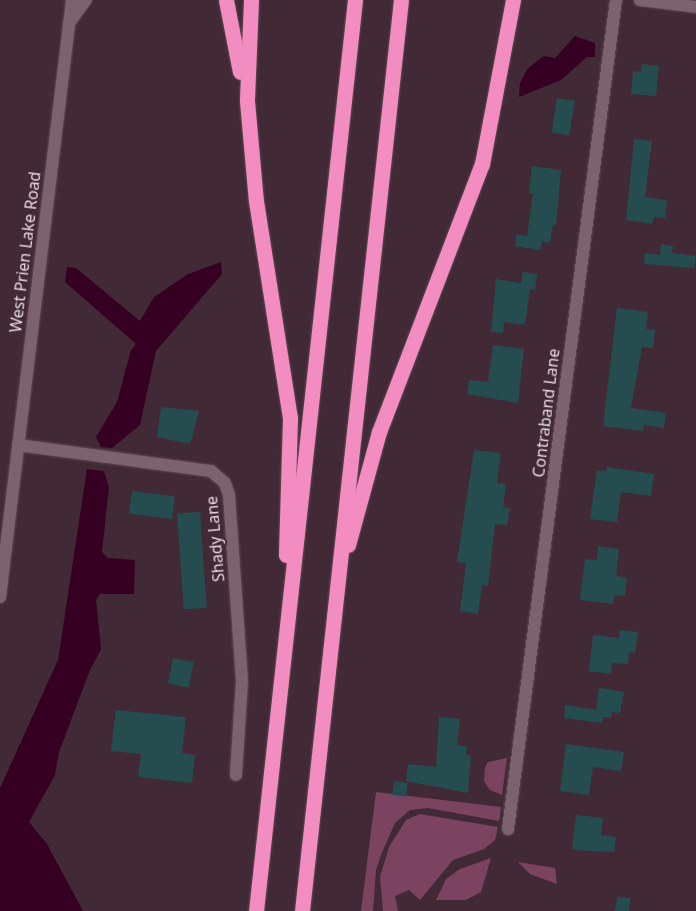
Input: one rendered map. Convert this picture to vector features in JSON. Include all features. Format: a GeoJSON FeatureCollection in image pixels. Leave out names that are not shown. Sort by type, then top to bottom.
{"type":"FeatureCollection","features":[{"type":"Feature","properties":{"kind":"highway"},"geometry":{"type":"LineString","coordinates":[[226,0],[249,126]]}},
{"type":"Feature","properties":{"kind":"highway"},"geometry":{"type":"LineString","coordinates":[[251,0],[247,47],[249,126],[256,201],[290,418],[285,654]]}},
{"type":"Feature","properties":{"kind":"highway"},"geometry":{"type":"LineString","coordinates":[[256,911],[355,0]]}},
{"type":"Feature","properties":{"kind":"highway"},"geometry":{"type":"LineString","coordinates":[[302,911],[401,0]]}},
{"type":"Feature","properties":{"kind":"highway"},"geometry":{"type":"LineString","coordinates":[[334,604],[379,432],[482,164],[513,0]]}},
{"type":"Feature","properties":{"kind":"street","name":"West Prien Lake Road"},"geometry":{"type":"LineString","coordinates":[[0,597],[72,0]]}},
{"type":"Feature","properties":{"kind":"street"},"geometry":{"type":"LineString","coordinates":[[69,23],[86,0]]}},
{"type":"Feature","properties":{"kind":"street","name":"Contraband Lane"},"geometry":{"type":"LineString","coordinates":[[508,829],[616,0]]}},
{"type":"Feature","properties":{"kind":"street"},"geometry":{"type":"LineString","coordinates":[[640,0],[696,7]]}},
{"type":"Feature","properties":{"kind":"street","name":"Shady Lane"},"geometry":{"type":"LineString","coordinates":[[18,445],[211,472],[225,483],[230,495],[242,681],[236,775]]}},
{"type":"Feature","properties":{"kind":"shaded area"},"geometry":{"type":"Polygon","coordinates":[[[575,36],[595,43],[595,57],[587,57],[561,80],[519,97],[520,83],[528,68],[544,56],[555,58],[575,36]]]}},
{"type":"Feature","properties":{"kind":"shaded area"},"geometry":{"type":"Polygon","coordinates":[[[221,262],[222,274],[156,351],[140,425],[112,448],[101,447],[96,437],[117,402],[131,350],[136,344],[65,282],[67,267],[76,268],[140,321],[154,297],[188,274],[221,262]]]}},
{"type":"Feature","properties":{"kind":"shaded area"},"geometry":{"type":"Polygon","coordinates":[[[87,469],[104,471],[109,487],[102,552],[108,558],[135,560],[134,594],[100,594],[96,600],[101,649],[90,670],[59,752],[55,775],[29,822],[47,844],[83,911],[0,911],[0,788],[58,660],[87,469]]]}},
{"type":"Feature","properties":{"kind":"shaded area"},"geometry":{"type":"Polygon","coordinates":[[[507,758],[502,795],[490,790],[484,781],[485,768],[488,762],[507,758]]]}},
{"type":"Feature","properties":{"kind":"shaded area"},"geometry":{"type":"Polygon","coordinates":[[[376,792],[501,807],[499,821],[428,808],[410,810],[395,823],[381,855],[376,870],[373,911],[361,911],[376,792]]]}},
{"type":"Feature","properties":{"kind":"shaded area"},"geometry":{"type":"Polygon","coordinates":[[[420,814],[498,827],[495,840],[484,849],[453,860],[420,900],[409,890],[395,896],[398,911],[383,911],[380,877],[389,847],[406,820],[420,814]]]}},
{"type":"Feature","properties":{"kind":"shaded area"},"geometry":{"type":"Polygon","coordinates":[[[491,858],[481,892],[466,900],[436,900],[446,879],[460,869],[491,858]]]}},
{"type":"Feature","properties":{"kind":"shaded area"},"geometry":{"type":"Polygon","coordinates":[[[518,862],[555,868],[557,884],[530,874],[518,862]]]}},
{"type":"Feature","properties":{"kind":"building"},"geometry":{"type":"Polygon","coordinates":[[[642,64],[659,66],[656,96],[631,94],[633,71],[641,72],[642,64]]]}},
{"type":"Feature","properties":{"kind":"building"},"geometry":{"type":"Polygon","coordinates":[[[557,98],[575,101],[569,135],[552,133],[557,98]]]}},
{"type":"Feature","properties":{"kind":"building"},"geometry":{"type":"Polygon","coordinates":[[[634,139],[652,141],[645,197],[667,200],[665,218],[654,217],[652,224],[626,220],[634,139]]]}},
{"type":"Feature","properties":{"kind":"building"},"geometry":{"type":"Polygon","coordinates":[[[532,166],[561,170],[556,225],[553,225],[550,243],[542,241],[540,250],[515,246],[516,234],[527,236],[533,194],[529,193],[532,166]]]}},
{"type":"Feature","properties":{"kind":"building"},"geometry":{"type":"Polygon","coordinates":[[[661,244],[673,246],[672,253],[696,256],[694,268],[644,264],[645,253],[660,255],[661,244]]]}},
{"type":"Feature","properties":{"kind":"building"},"geometry":{"type":"Polygon","coordinates":[[[523,272],[537,274],[535,290],[530,289],[525,325],[504,322],[503,333],[491,332],[496,279],[521,283],[523,272]]]}},
{"type":"Feature","properties":{"kind":"building"},"geometry":{"type":"Polygon","coordinates":[[[617,308],[648,312],[646,329],[655,330],[653,348],[642,347],[631,408],[666,413],[664,428],[644,425],[643,431],[603,426],[617,308]]]}},
{"type":"Feature","properties":{"kind":"building"},"geometry":{"type":"Polygon","coordinates":[[[493,345],[524,349],[518,403],[467,394],[469,380],[488,382],[493,345]]]}},
{"type":"Feature","properties":{"kind":"building"},"geometry":{"type":"Polygon","coordinates":[[[161,407],[199,411],[190,444],[157,437],[161,407]]]}},
{"type":"Feature","properties":{"kind":"building"},"geometry":{"type":"Polygon","coordinates":[[[474,450],[501,453],[497,483],[506,484],[503,507],[510,508],[507,525],[495,524],[488,586],[482,585],[478,614],[460,611],[466,563],[457,562],[474,450]]]}},
{"type":"Feature","properties":{"kind":"building"},"geometry":{"type":"Polygon","coordinates":[[[607,467],[654,474],[651,496],[621,492],[617,522],[590,519],[597,470],[606,471],[607,467]]]}},
{"type":"Feature","properties":{"kind":"building"},"geometry":{"type":"Polygon","coordinates":[[[132,491],[175,496],[172,519],[129,514],[132,491]]]}},
{"type":"Feature","properties":{"kind":"building"},"geometry":{"type":"Polygon","coordinates":[[[200,512],[207,608],[184,609],[177,514],[200,512]]]}},
{"type":"Feature","properties":{"kind":"building"},"geometry":{"type":"Polygon","coordinates":[[[598,546],[619,549],[616,576],[627,578],[625,596],[614,595],[613,604],[580,600],[585,559],[597,560],[598,546]]]}},
{"type":"Feature","properties":{"kind":"building"},"geometry":{"type":"Polygon","coordinates":[[[620,630],[638,632],[635,653],[629,652],[628,664],[612,663],[611,674],[589,671],[593,635],[619,638],[620,630]]]}},
{"type":"Feature","properties":{"kind":"building"},"geometry":{"type":"Polygon","coordinates":[[[173,658],[194,662],[189,688],[168,684],[173,658]]]}},
{"type":"Feature","properties":{"kind":"building"},"geometry":{"type":"Polygon","coordinates":[[[599,688],[624,692],[620,713],[612,712],[611,718],[603,717],[602,723],[564,718],[565,705],[596,710],[599,688]]]}},
{"type":"Feature","properties":{"kind":"building"},"geometry":{"type":"Polygon","coordinates":[[[116,710],[186,717],[182,753],[195,755],[192,783],[138,777],[141,754],[111,751],[116,710]]]}},
{"type":"Feature","properties":{"kind":"building"},"geometry":{"type":"Polygon","coordinates":[[[439,717],[460,719],[457,745],[467,746],[466,755],[471,755],[468,793],[406,781],[408,764],[436,767],[439,717]]]}},
{"type":"Feature","properties":{"kind":"building"},"geometry":{"type":"Polygon","coordinates":[[[566,744],[624,752],[621,771],[593,767],[589,795],[560,791],[566,744]]]}},
{"type":"Feature","properties":{"kind":"building"},"geometry":{"type":"Polygon","coordinates":[[[394,781],[408,783],[406,797],[392,795],[394,781]]]}},
{"type":"Feature","properties":{"kind":"building"},"geometry":{"type":"Polygon","coordinates":[[[576,815],[603,818],[601,835],[616,837],[614,852],[572,850],[576,815]]]}},
{"type":"Feature","properties":{"kind":"building"},"geometry":{"type":"Polygon","coordinates":[[[617,897],[630,898],[629,911],[615,911],[617,897]]]}}]}
